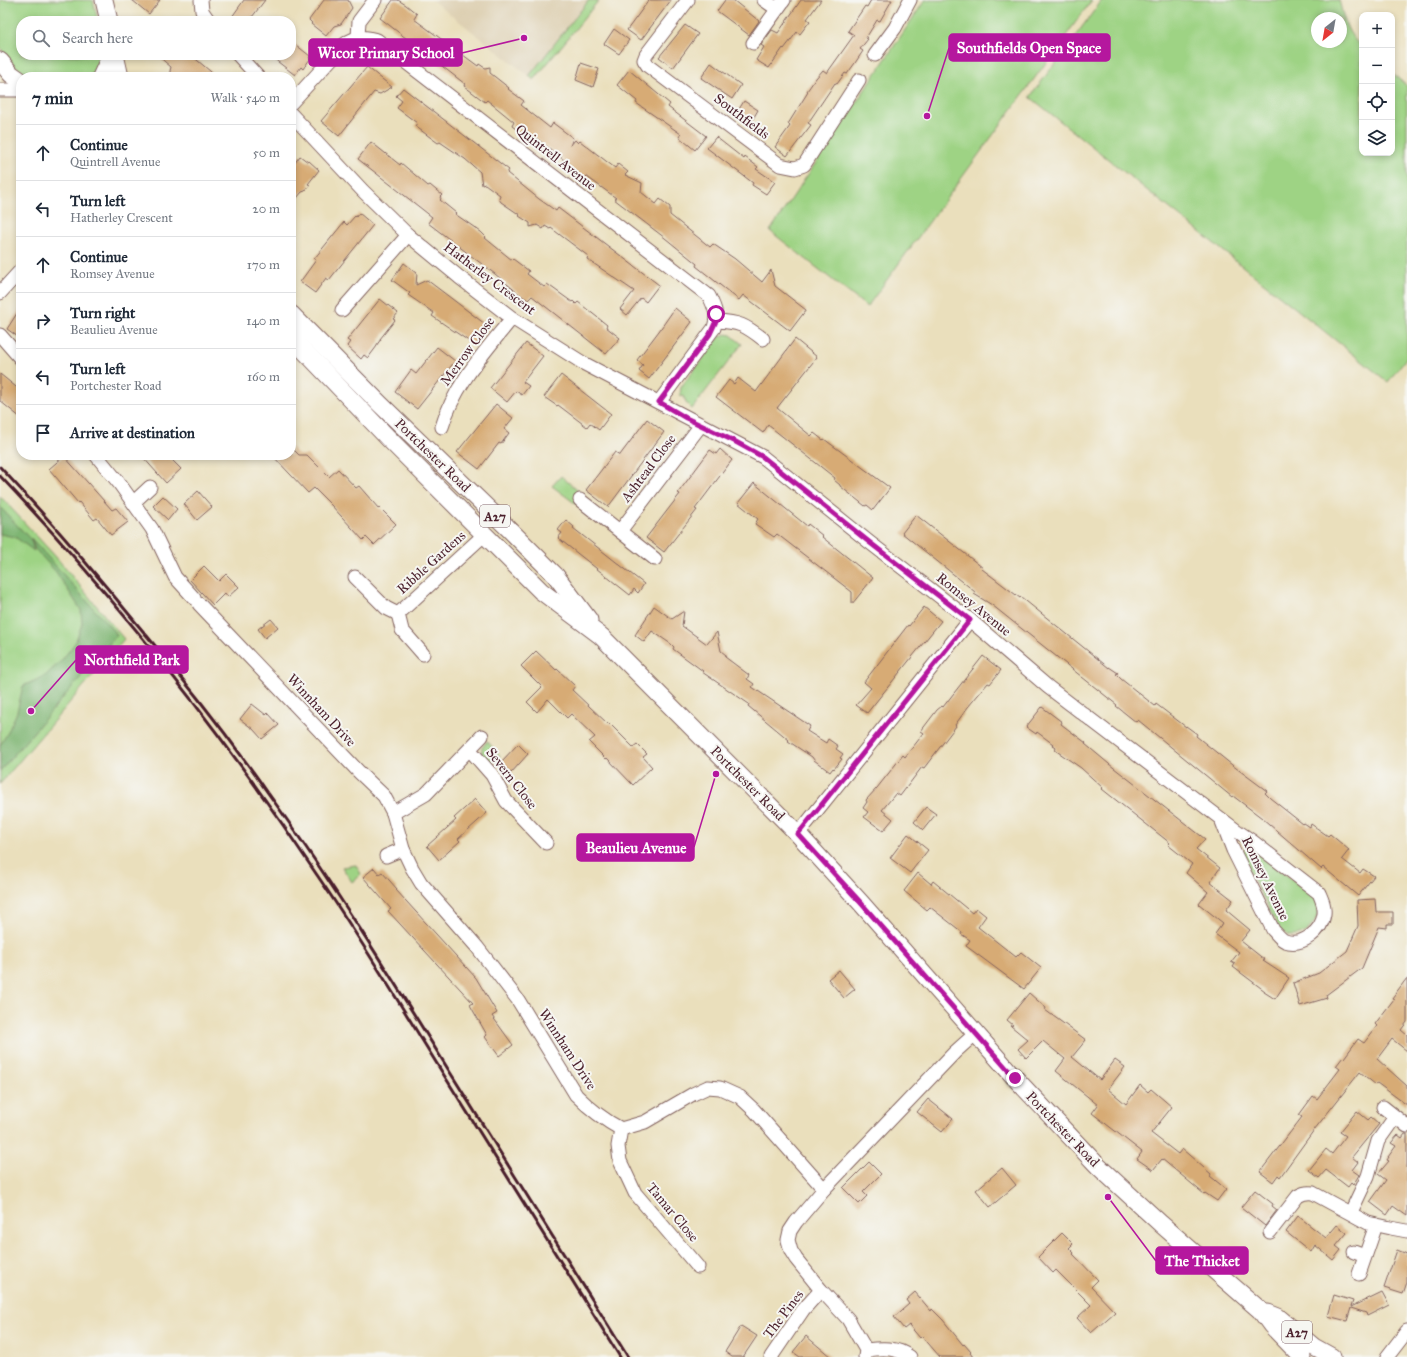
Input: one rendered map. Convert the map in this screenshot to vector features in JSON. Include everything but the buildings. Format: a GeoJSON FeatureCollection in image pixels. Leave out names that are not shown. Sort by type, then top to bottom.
{"type":"FeatureCollection","features":[{"type":"Feature","properties":{"kind":"main road"},"geometry":{"type":"LineString","coordinates":[[104,0],[108,16]]}},
{"type":"Feature","properties":{"kind":"main road"},"geometry":{"type":"LineString","coordinates":[[103,72],[109,60]]}},
{"type":"Feature","properties":{"kind":"main road"},"geometry":{"type":"LineString","coordinates":[[117,60],[119,72]]}},
{"type":"Feature","properties":{"kind":"main road"},"geometry":{"type":"LineString","coordinates":[[0,61],[16,78]]}},
{"type":"Feature","properties":{"kind":"main road","name":"Portchester Road"},"geometry":{"type":"LineString","coordinates":[[296,319],[380,404],[510,529],[556,576],[601,636],[798,834],[861,903],[975,1034],[1041,1107],[1098,1166],[1260,1310],[1271,1325],[1302,1357]]}},
{"type":"Feature","properties":{"kind":"main road","name":"Portchester Road"},"geometry":{"type":"LineString","coordinates":[[296,341],[389,439],[541,591],[601,636]]}},
{"type":"Feature","properties":{"kind":"main road","name":"Portchester Road"},"geometry":{"type":"LineString","coordinates":[[1260,1310],[1278,1317],[1314,1347],[1332,1357]]}},
{"type":"Feature","properties":{"kind":"street"},"geometry":{"type":"LineString","coordinates":[[201,0],[202,11],[206,16]]}},
{"type":"Feature","properties":{"kind":"street"},"geometry":{"type":"LineString","coordinates":[[296,98],[345,44],[358,37],[359,21],[375,0]]}},
{"type":"Feature","properties":{"kind":"street","name":"Southfields"},"geometry":{"type":"LineString","coordinates":[[688,0],[646,55],[644,60],[648,66],[780,165],[795,168],[804,165],[859,80]]}},
{"type":"Feature","properties":{"kind":"street"},"geometry":{"type":"LineString","coordinates":[[753,43],[781,5],[764,0]]}},
{"type":"Feature","properties":{"kind":"street"},"geometry":{"type":"LineString","coordinates":[[875,55],[894,28],[910,0]]}},
{"type":"Feature","properties":{"kind":"street","name":"Quintrell Avenue"},"geometry":{"type":"LineString","coordinates":[[358,37],[367,37],[377,40],[388,47],[709,296],[715,306],[716,321]]}},
{"type":"Feature","properties":{"kind":"street"},"geometry":{"type":"LineString","coordinates":[[243,60],[253,72]]}},
{"type":"Feature","properties":{"kind":"street"},"geometry":{"type":"LineString","coordinates":[[0,90],[16,90]]}},
{"type":"Feature","properties":{"kind":"street","name":"Hatherley Crescent"},"geometry":{"type":"LineString","coordinates":[[296,125],[408,235],[512,318],[583,363],[701,425]]}},
{"type":"Feature","properties":{"kind":"street"},"geometry":{"type":"LineString","coordinates":[[342,310],[408,235]]}},
{"type":"Feature","properties":{"kind":"street"},"geometry":{"type":"LineString","coordinates":[[0,293],[16,275]]}},
{"type":"Feature","properties":{"kind":"street","name":"Merrow Close"},"geometry":{"type":"LineString","coordinates":[[442,427],[450,402],[458,388],[512,318]]}},
{"type":"Feature","properties":{"kind":"street"},"geometry":{"type":"LineString","coordinates":[[659,402],[710,334],[716,321],[734,322],[740,324],[747,327],[763,339]]}},
{"type":"Feature","properties":{"kind":"street"},"geometry":{"type":"LineString","coordinates":[[0,335],[16,353]]}},
{"type":"Feature","properties":{"kind":"street","name":"Ashtead Close"},"geometry":{"type":"LineString","coordinates":[[620,531],[701,425]]}},
{"type":"Feature","properties":{"kind":"street","name":"Romsey Avenue"},"geometry":{"type":"LineString","coordinates":[[701,425],[763,457],[869,542],[970,620],[1048,686],[1319,893],[1324,908],[1324,915],[1319,927],[1309,937],[1293,942],[1285,940],[1273,930],[1233,850],[1221,819]]}},
{"type":"Feature","properties":{"kind":"street","name":"Winnham Drive"},"geometry":{"type":"LineString","coordinates":[[102,460],[152,529],[176,577],[359,772],[384,796],[393,813],[403,849],[421,884],[477,947],[518,1000],[576,1095],[598,1116],[621,1130]]}},
{"type":"Feature","properties":{"kind":"street"},"geometry":{"type":"LineString","coordinates":[[134,502],[150,486]]}},
{"type":"Feature","properties":{"kind":"street"},"geometry":{"type":"LineString","coordinates":[[580,500],[655,558]]}},
{"type":"Feature","properties":{"kind":"street","name":"Ribble Gardens"},"geometry":{"type":"LineString","coordinates":[[398,614],[485,534]]}},
{"type":"Feature","properties":{"kind":"street","name":"Ribble Gardens"},"geometry":{"type":"LineString","coordinates":[[355,577],[386,608],[398,614],[402,630],[423,654]]}},
{"type":"Feature","properties":{"kind":"street"},"geometry":{"type":"LineString","coordinates":[[798,834],[970,620]]}},
{"type":"Feature","properties":{"kind":"street","name":"Severn Close"},"geometry":{"type":"LineString","coordinates":[[393,813],[426,794],[482,736]]}},
{"type":"Feature","properties":{"kind":"street","name":"Severn Close"},"geometry":{"type":"LineString","coordinates":[[470,750],[492,775],[506,800],[546,843]]}},
{"type":"Feature","properties":{"kind":"street"},"geometry":{"type":"LineString","coordinates":[[386,856],[403,849]]}},
{"type":"Feature","properties":{"kind":"street"},"geometry":{"type":"LineString","coordinates":[[910,1357],[894,1349],[882,1348],[866,1353],[848,1319],[796,1260],[791,1251],[788,1240],[790,1231],[796,1222],[824,1190],[955,1052],[975,1034]]}},
{"type":"Feature","properties":{"kind":"street"},"geometry":{"type":"LineString","coordinates":[[621,1130],[645,1122],[692,1094],[708,1087],[720,1088],[740,1096],[824,1190]]}},
{"type":"Feature","properties":{"kind":"street"},"geometry":{"type":"LineString","coordinates":[[1383,1107],[1407,1126]]}},
{"type":"Feature","properties":{"kind":"street"},"geometry":{"type":"LineString","coordinates":[[1351,1212],[1368,1176],[1378,1141],[1395,1117]]}},
{"type":"Feature","properties":{"kind":"street","name":"Tamar Close"},"geometry":{"type":"LineString","coordinates":[[621,1130],[618,1146],[620,1161],[635,1193],[698,1267]]}},
{"type":"Feature","properties":{"kind":"street"},"geometry":{"type":"LineString","coordinates":[[1270,1232],[1298,1196],[1303,1193],[1313,1193],[1351,1212],[1368,1223],[1407,1231]]}},
{"type":"Feature","properties":{"kind":"street"},"geometry":{"type":"LineString","coordinates":[[1359,1274],[1360,1254],[1376,1225]]}},
{"type":"Feature","properties":{"kind":"street","name":"The Pines"},"geometry":{"type":"LineString","coordinates":[[771,1357],[803,1310],[821,1290]]}},
{"type":"Feature","properties":{"kind":"street"},"geometry":{"type":"LineString","coordinates":[[1387,1357],[1407,1331]]}},
{"type":"Feature","properties":{"kind":"shaded area"},"geometry":{"type":"Polygon","coordinates":[[[432,0],[599,0],[534,80],[432,0]]]}},
{"type":"Feature","properties":{"kind":"green space"},"geometry":{"type":"Polygon","coordinates":[[[0,0],[93,0],[97,16],[16,16],[16,60],[100,60],[95,72],[22,72],[9,60],[0,46],[0,0]]]}},
{"type":"Feature","properties":{"kind":"green space"},"geometry":{"type":"Polygon","coordinates":[[[589,0],[599,0],[534,80],[529,76],[589,0]]]}},
{"type":"Feature","properties":{"kind":"green space"},"geometry":{"type":"Polygon","coordinates":[[[925,0],[1092,0],[867,307],[770,231],[925,0]]]}},
{"type":"Feature","properties":{"kind":"green space"},"geometry":{"type":"Polygon","coordinates":[[[1102,0],[1339,0],[1342,12],[1311,12],[1311,48],[1347,48],[1347,27],[1352,36],[1359,44],[1359,156],[1395,156],[1395,76],[1407,86],[1407,357],[1388,382],[1030,97],[1102,0]]]}},
{"type":"Feature","properties":{"kind":"green space"},"geometry":{"type":"Polygon","coordinates":[[[726,334],[731,335],[742,344],[692,409],[686,403],[684,396],[680,395],[681,387],[720,336],[726,334]]]}},
{"type":"Feature","properties":{"kind":"green space"},"geometry":{"type":"Polygon","coordinates":[[[561,476],[583,495],[576,504],[552,486],[561,476]]]}},
{"type":"Feature","properties":{"kind":"green space"},"geometry":{"type":"Polygon","coordinates":[[[0,496],[56,557],[124,639],[0,784],[0,496]]]}},
{"type":"Feature","properties":{"kind":"green space"},"geometry":{"type":"Polygon","coordinates":[[[0,507],[31,540],[34,551],[15,537],[0,534],[0,507]]]}},
{"type":"Feature","properties":{"kind":"green space"},"geometry":{"type":"Polygon","coordinates":[[[31,538],[117,635],[0,771],[0,745],[17,712],[23,686],[45,676],[61,661],[75,643],[82,624],[81,610],[56,572],[35,549],[31,538]]]}},
{"type":"Feature","properties":{"kind":"green space"},"geometry":{"type":"Polygon","coordinates":[[[487,741],[500,756],[491,763],[481,754],[482,748],[487,741]]]}},
{"type":"Feature","properties":{"kind":"green space"},"geometry":{"type":"Polygon","coordinates":[[[1247,848],[1253,849],[1315,897],[1318,913],[1314,923],[1307,931],[1299,935],[1289,936],[1280,930],[1242,857],[1243,851],[1247,848]]]}},
{"type":"Feature","properties":{"kind":"green space"},"geometry":{"type":"Polygon","coordinates":[[[356,865],[361,874],[352,882],[342,867],[356,865]]]}},
{"type":"Feature","properties":{"kind":"railway"},"geometry":{"type":"LineString","coordinates":[[0,467],[104,584],[171,665],[237,749],[338,895],[628,1357]]}},
{"type":"Feature","properties":{"kind":"railway"},"geometry":{"type":"LineString","coordinates":[[0,476],[86,570],[127,619],[206,719],[281,822],[365,948],[620,1357]]}},
{"type":"Feature","properties":{"kind":"place","name":"Wicor Primary School"},"geometry":{"type":"Point","coordinates":[524,38]}},
{"type":"Feature","properties":{"kind":"place","name":"Southfields Open Space"},"geometry":{"type":"Point","coordinates":[927,116]}},
{"type":"Feature","properties":{"kind":"place","name":"Northfield Park"},"geometry":{"type":"Point","coordinates":[31,711]}},
{"type":"Feature","properties":{"kind":"place","name":"Beaulieu Avenue"},"geometry":{"type":"Point","coordinates":[716,774]}},
{"type":"Feature","properties":{"kind":"place","name":"The Thicket"},"geometry":{"type":"Point","coordinates":[1108,1197]}},
{"type":"Feature","properties":{"kind":"route"},"geometry":{"type":"LineString","coordinates":[[716,314],[714,328],[659,402],[686,418],[763,457],[869,542],[970,620],[798,834],[861,903],[1015,1078]]}}]}
